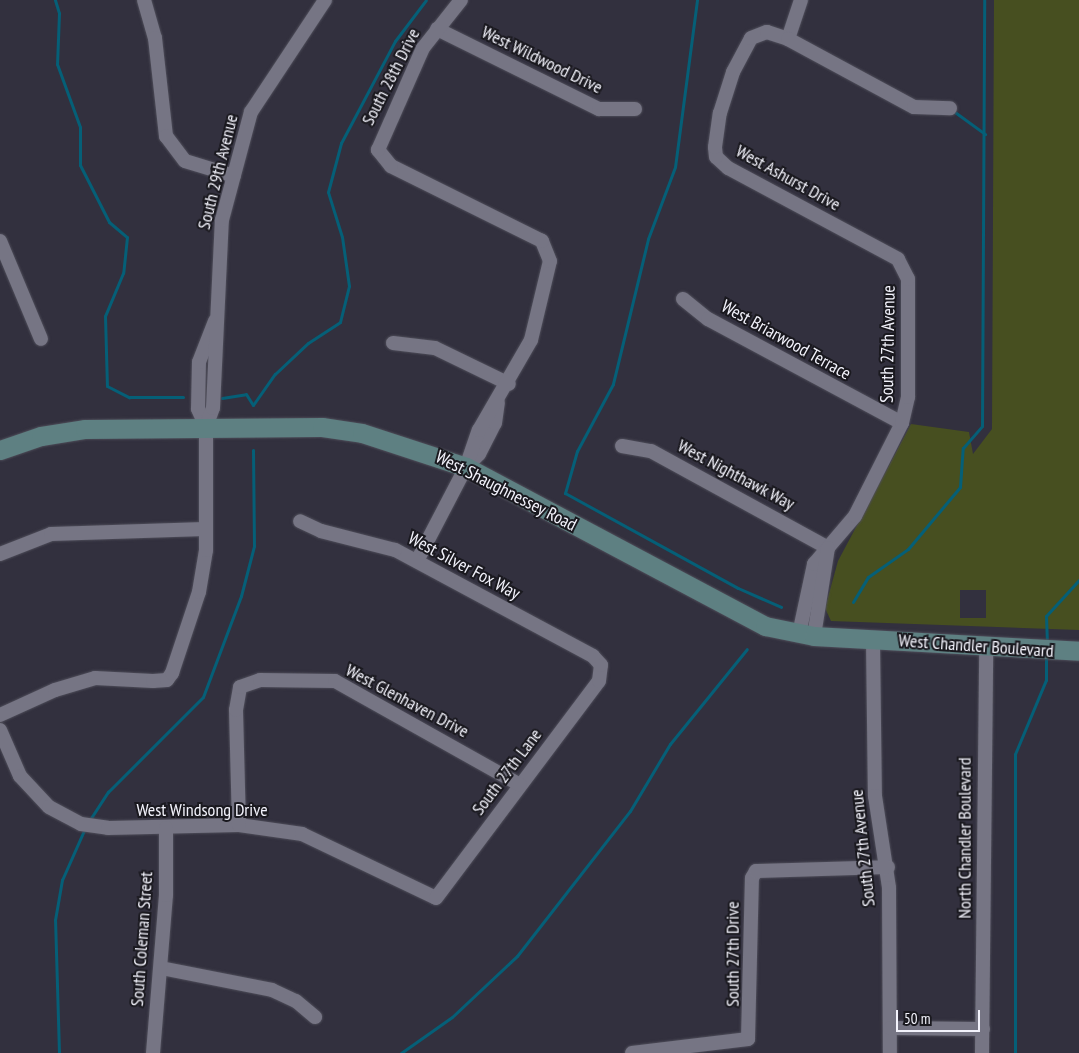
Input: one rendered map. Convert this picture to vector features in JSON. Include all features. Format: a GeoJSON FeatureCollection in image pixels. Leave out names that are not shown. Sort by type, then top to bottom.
{"type":"FeatureCollection","features":[{"type":"Feature","properties":{"kind":"street"},"geometry":{"type":"LineString","coordinates":[[144,0],[155,38],[166,136],[185,161],[234,176]]}},
{"type":"Feature","properties":{"kind":"street","name":"South 29th Avenue"},"geometry":{"type":"LineString","coordinates":[[0,715],[95,678],[167,680],[199,592],[206,529],[206,427],[213,408],[222,220],[251,112],[325,0]]}},
{"type":"Feature","properties":{"kind":"street","name":"South 28th Drive"},"geometry":{"type":"LineString","coordinates":[[461,0],[437,29],[414,66],[378,150],[390,166],[548,248],[550,261],[536,328],[509,384]]}},
{"type":"Feature","properties":{"kind":"street"},"geometry":{"type":"LineString","coordinates":[[801,0],[788,39],[914,106],[950,108]]}},
{"type":"Feature","properties":{"kind":"street","name":"West Wildwood Drive"},"geometry":{"type":"LineString","coordinates":[[437,29],[599,109],[635,109]]}},
{"type":"Feature","properties":{"kind":"street","name":"West Ashurst Drive"},"geometry":{"type":"LineString","coordinates":[[788,39],[767,32],[751,38],[733,72],[720,113],[716,157],[728,168],[898,259],[906,268]]}},
{"type":"Feature","properties":{"kind":"street"},"geometry":{"type":"LineString","coordinates":[[0,241],[41,339]]}},
{"type":"Feature","properties":{"kind":"street","name":"South 27th Avenue"},"geometry":{"type":"LineString","coordinates":[[828,548],[855,516],[902,423],[908,397],[906,268]]}},
{"type":"Feature","properties":{"kind":"street","name":"West Briarwood Terrace"},"geometry":{"type":"LineString","coordinates":[[683,299],[708,319],[902,423]]}},
{"type":"Feature","properties":{"kind":"street","name":"South 29th Avenue"},"geometry":{"type":"LineString","coordinates":[[206,427],[198,409],[201,352],[217,315]]}},
{"type":"Feature","properties":{"kind":"street"},"geometry":{"type":"LineString","coordinates":[[393,343],[435,348],[509,384],[417,561]]}},
{"type":"Feature","properties":{"kind":"street"},"geometry":{"type":"LineString","coordinates":[[199,374],[214,375]]}},
{"type":"Feature","properties":{"kind":"street","name":"West Shaughnessey Road"},"geometry":{"type":"LineString","coordinates":[[0,450],[41,436],[85,428],[339,429],[389,439],[466,467],[749,619],[807,635],[873,640]]}},
{"type":"Feature","properties":{"kind":"street","name":"West Nighthawk Way"},"geometry":{"type":"LineString","coordinates":[[622,446],[651,451],[828,548]]}},
{"type":"Feature","properties":{"kind":"street","name":"West Silver Fox Way"},"geometry":{"type":"LineString","coordinates":[[300,521],[320,531],[375,542],[417,561],[593,656],[602,665]]}},
{"type":"Feature","properties":{"kind":"street"},"geometry":{"type":"LineString","coordinates":[[0,554],[51,534],[206,529]]}},
{"type":"Feature","properties":{"kind":"street"},"geometry":{"type":"LineString","coordinates":[[807,635],[818,580],[828,566],[828,548]]}},
{"type":"Feature","properties":{"kind":"street"},"geometry":{"type":"LineString","coordinates":[[818,580],[814,564],[828,548]]}},
{"type":"Feature","properties":{"kind":"street","name":"South 27th Avenue"},"geometry":{"type":"LineString","coordinates":[[873,640],[875,796],[888,867],[890,1053]]}},
{"type":"Feature","properties":{"kind":"street","name":"West Chandler Boulevard"},"geometry":{"type":"LineString","coordinates":[[873,640],[1016,650],[1079,651]]}},
{"type":"Feature","properties":{"kind":"street","name":"North Chandler Boulevard"},"geometry":{"type":"LineString","coordinates":[[982,1053],[986,647]]}},
{"type":"Feature","properties":{"kind":"street","name":"South 27th Lane"},"geometry":{"type":"LineString","coordinates":[[436,898],[599,681],[602,665]]}},
{"type":"Feature","properties":{"kind":"street","name":"West Glenhaven Drive"},"geometry":{"type":"LineString","coordinates":[[239,826],[240,687],[260,680],[336,681],[520,785]]}},
{"type":"Feature","properties":{"kind":"street","name":"West Windsong Drive"},"geometry":{"type":"LineString","coordinates":[[0,730],[20,776],[49,807],[81,824],[95,827],[166,828],[239,826],[286,831],[330,844],[423,896],[436,898]]}},
{"type":"Feature","properties":{"kind":"street","name":"South Coleman Street"},"geometry":{"type":"LineString","coordinates":[[153,1053],[161,968],[166,828]]}},
{"type":"Feature","properties":{"kind":"street","name":"South 27th Drive"},"geometry":{"type":"LineString","coordinates":[[632,1053],[748,1039],[752,878],[756,871],[888,867]]}},
{"type":"Feature","properties":{"kind":"street"},"geometry":{"type":"LineString","coordinates":[[161,968],[272,990],[296,1000],[315,1017]]}},
{"type":"Feature","properties":{"kind":"street"},"geometry":{"type":"LineString","coordinates":[[890,1028],[982,1029]]}},
{"type":"Feature","properties":{"kind":"green space"},"geometry":{"type":"Polygon","coordinates":[[[994,0],[1079,0],[1079,630],[831,621],[825,608],[838,561],[911,424],[969,432],[973,454],[992,429],[994,0]],[[960,590],[960,618],[986,618],[986,590],[960,590]]]}},
{"type":"Feature","properties":{"kind":"waterway"},"geometry":{"type":"LineString","coordinates":[[55,0],[59,13],[57,64],[80,127],[80,165],[109,222],[127,237],[123,273],[105,316],[107,386],[129,397],[183,397]]}},
{"type":"Feature","properties":{"kind":"waterway"},"geometry":{"type":"LineString","coordinates":[[222,398],[246,394],[253,405],[275,374],[308,343],[340,322],[349,286],[342,237],[328,192],[341,143],[395,41],[426,0]]}},
{"type":"Feature","properties":{"kind":"waterway"},"geometry":{"type":"LineString","coordinates":[[697,0],[675,167],[648,239],[613,384],[577,451],[565,493],[738,588],[781,607]]}},
{"type":"Feature","properties":{"kind":"waterway"},"geometry":{"type":"LineString","coordinates":[[853,602],[868,577],[908,549],[960,487],[963,448],[982,426],[984,0]]}},
{"type":"Feature","properties":{"kind":"waterway"},"geometry":{"type":"LineString","coordinates":[[952,110],[985,134]]}},
{"type":"Feature","properties":{"kind":"waterway"},"geometry":{"type":"LineString","coordinates":[[89,821],[108,792],[203,697],[241,596],[254,546],[253,450]]}},
{"type":"Feature","properties":{"kind":"waterway"},"geometry":{"type":"LineString","coordinates":[[1047,644],[1046,616],[1079,580]]}},
{"type":"Feature","properties":{"kind":"waterway"},"geometry":{"type":"LineString","coordinates":[[401,1053],[452,1017],[517,956],[630,811],[670,744],[747,649]]}},
{"type":"Feature","properties":{"kind":"waterway"},"geometry":{"type":"LineString","coordinates":[[1015,1053],[1015,754],[1046,680],[1046,655]]}},
{"type":"Feature","properties":{"kind":"waterway"},"geometry":{"type":"LineString","coordinates":[[59,1053],[55,920],[62,880],[85,828]]}}]}
